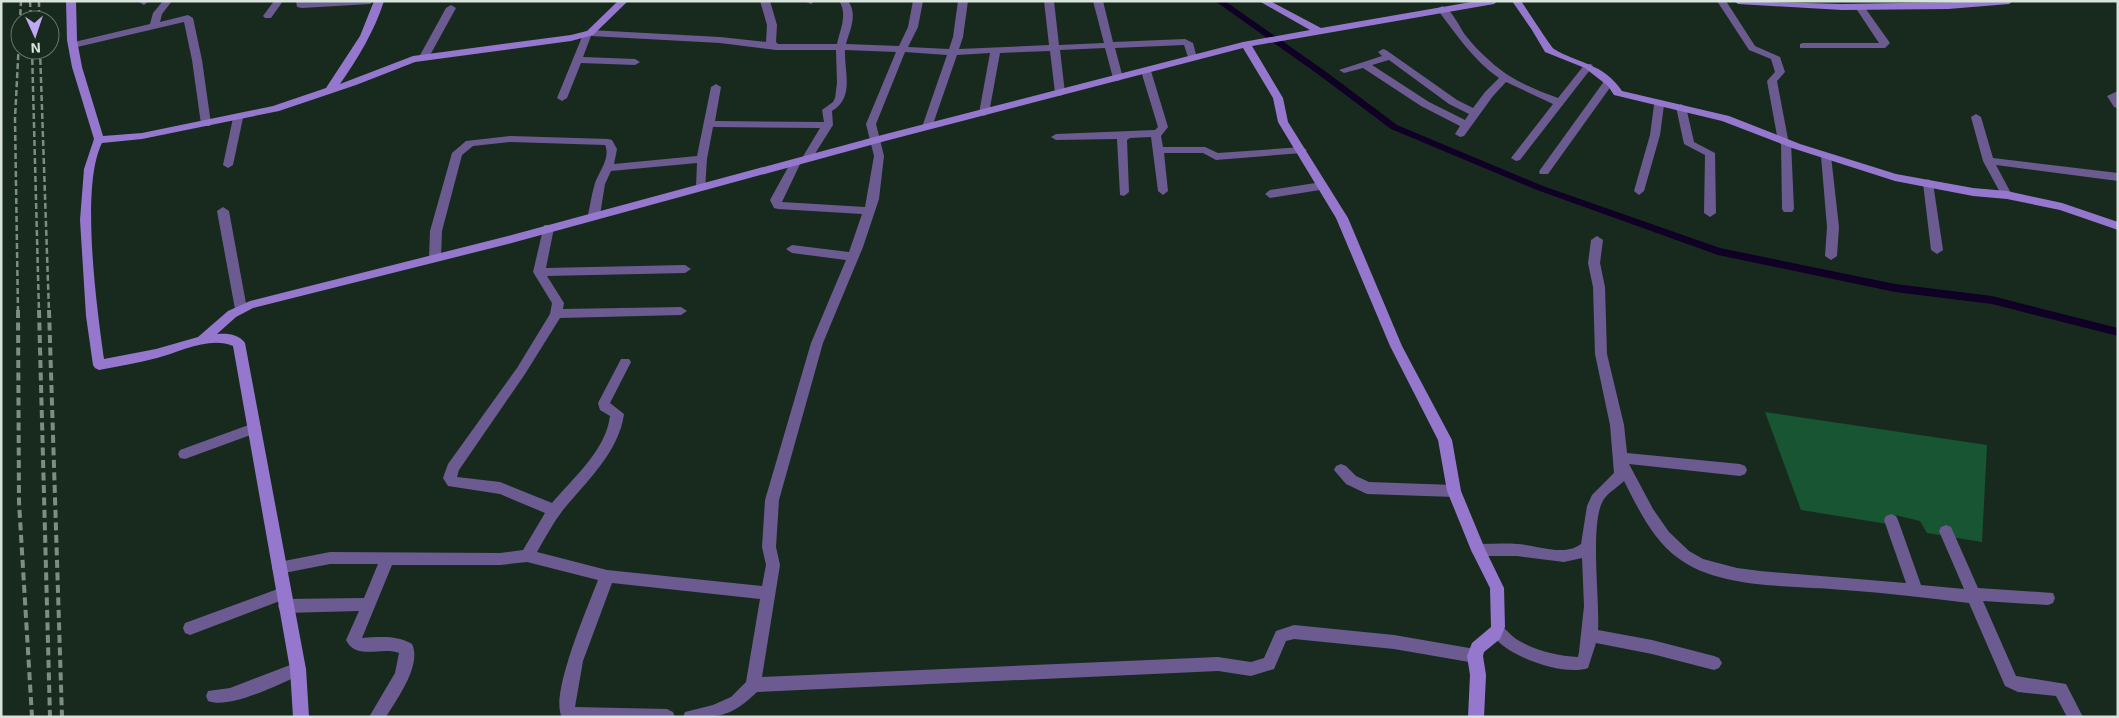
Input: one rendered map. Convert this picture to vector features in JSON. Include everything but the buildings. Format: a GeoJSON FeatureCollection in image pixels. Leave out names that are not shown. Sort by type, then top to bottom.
{"type":"FeatureCollection","features":[{"type":"Feature","properties":{"kind":"street"},"geometry":{"type":"LineString","coordinates":[[71,1],[73,45],[99,140]]}},
{"type":"Feature","properties":{"kind":"street"},"geometry":{"type":"LineString","coordinates":[[154,25],[158,13],[168,1]]}},
{"type":"Feature","properties":{"kind":"street"},"geometry":{"type":"LineString","coordinates":[[268,16],[279,1]]}},
{"type":"Feature","properties":{"kind":"street"},"geometry":{"type":"LineString","coordinates":[[302,1],[300,5],[370,1]]}},
{"type":"Feature","properties":{"kind":"street"},"geometry":{"type":"LineString","coordinates":[[331,89],[356,53],[375,14],[379,1]]}},
{"type":"Feature","properties":{"kind":"street"},"geometry":{"type":"LineString","coordinates":[[562,98],[589,33],[624,1]]}},
{"type":"Feature","properties":{"kind":"street"},"geometry":{"type":"LineString","coordinates":[[765,1],[772,25],[771,43],[774,46]]}},
{"type":"Feature","properties":{"kind":"street"},"geometry":{"type":"LineString","coordinates":[[807,158],[828,125],[827,110],[837,104],[842,92],[840,48],[848,16],[847,4],[843,1]]}},
{"type":"Feature","properties":{"kind":"street"},"geometry":{"type":"LineString","coordinates":[[691,717],[714,712],[738,702],[753,685],[773,565],[768,546],[772,500],[808,381],[817,343],[853,257],[874,199],[880,156],[871,124],[913,27],[918,1]]}},
{"type":"Feature","properties":{"kind":"street"},"geometry":{"type":"LineString","coordinates":[[927,127],[958,37],[964,1]]}},
{"type":"Feature","properties":{"kind":"street"},"geometry":{"type":"LineString","coordinates":[[1049,1],[1060,93]]}},
{"type":"Feature","properties":{"kind":"street"},"geometry":{"type":"LineString","coordinates":[[1098,1],[1108,46],[1118,78]]}},
{"type":"Feature","properties":{"kind":"street"},"geometry":{"type":"LineString","coordinates":[[1263,1],[1319,31]]}},
{"type":"Feature","properties":{"kind":"street"},"geometry":{"type":"LineString","coordinates":[[202,340],[232,314],[250,305],[435,258],[876,139],[984,113],[1251,43],[1494,1]]}},
{"type":"Feature","properties":{"kind":"street"},"geometry":{"type":"LineString","coordinates":[[1516,1],[1537,30],[1548,50],[1588,66],[1609,82],[1618,93],[1725,118],[1784,142],[1895,177],[1973,192],[2007,195],[2062,207],[2118,226]]}},
{"type":"Feature","properties":{"kind":"street"},"geometry":{"type":"LineString","coordinates":[[1721,1],[1752,48],[1775,57],[1780,72],[1772,81],[1784,142],[1788,209]]}},
{"type":"Feature","properties":{"kind":"street"},"geometry":{"type":"LineString","coordinates":[[1738,1],[1860,7],[2010,1]]}},
{"type":"Feature","properties":{"kind":"street"},"geometry":{"type":"LineString","coordinates":[[1803,46],[1882,46],[1885,43],[1860,7]]}},
{"type":"Feature","properties":{"kind":"street"},"geometry":{"type":"LineString","coordinates":[[424,57],[451,8]]}},
{"type":"Feature","properties":{"kind":"street"},"geometry":{"type":"LineString","coordinates":[[1442,9],[1463,38],[1504,79],[1558,102]]}},
{"type":"Feature","properties":{"kind":"street"},"geometry":{"type":"LineString","coordinates":[[73,45],[183,18],[189,20],[206,124]]}},
{"type":"Feature","properties":{"kind":"street"},"geometry":{"type":"LineString","coordinates":[[302,717],[298,669],[239,343],[226,338],[202,340],[156,354],[99,365],[92,316],[86,220],[89,169],[96,143],[99,140],[128,138],[238,118],[275,109],[413,59],[532,44],[589,33],[720,40],[790,48],[902,49],[952,52],[1185,42],[1188,43],[1192,58]]}},
{"type":"Feature","properties":{"kind":"street"},"geometry":{"type":"LineString","coordinates":[[1251,43],[1278,98],[1284,122],[1342,218],[1396,346],[1444,440],[1450,460],[1454,491],[1478,550],[1497,588],[1498,627],[1477,648],[1475,656],[1478,675],[1476,717]]}},
{"type":"Feature","properties":{"kind":"street"},"geometry":{"type":"LineString","coordinates":[[984,113],[986,94],[991,80],[996,50]]}},
{"type":"Feature","properties":{"kind":"street"},"geometry":{"type":"LineString","coordinates":[[1344,70],[1365,65],[1387,54],[1453,102],[1474,114]]}},
{"type":"Feature","properties":{"kind":"street"},"geometry":{"type":"LineString","coordinates":[[577,60],[635,62]]}},
{"type":"Feature","properties":{"kind":"street"},"geometry":{"type":"LineString","coordinates":[[1365,65],[1463,129],[1504,79]]}},
{"type":"Feature","properties":{"kind":"street"},"geometry":{"type":"LineString","coordinates":[[1516,158],[1588,66]]}},
{"type":"Feature","properties":{"kind":"street"},"geometry":{"type":"LineString","coordinates":[[1056,137],[1157,133],[1163,127],[1146,71]]}},
{"type":"Feature","properties":{"kind":"street"},"geometry":{"type":"LineString","coordinates":[[1544,172],[1609,82]]}},
{"type":"Feature","properties":{"kind":"street"},"geometry":{"type":"LineString","coordinates":[[700,186],[702,158],[716,87]]}},
{"type":"Feature","properties":{"kind":"street"},"geometry":{"type":"LineString","coordinates":[[2118,94],[2112,96],[2118,105]]}},
{"type":"Feature","properties":{"kind":"street"},"geometry":{"type":"LineString","coordinates":[[1639,191],[1654,135],[1659,104]]}},
{"type":"Feature","properties":{"kind":"street"},"geometry":{"type":"LineString","coordinates":[[1681,108],[1689,144],[1706,149],[1710,153],[1710,213]]}},
{"type":"Feature","properties":{"kind":"street"},"geometry":{"type":"LineString","coordinates":[[1976,117],[1988,161],[2007,195]]}},
{"type":"Feature","properties":{"kind":"street"},"geometry":{"type":"LineString","coordinates":[[228,165],[238,118]]}},
{"type":"Feature","properties":{"kind":"street"},"geometry":{"type":"LineString","coordinates":[[709,124],[828,125]]}},
{"type":"Feature","properties":{"kind":"street"},"geometry":{"type":"LineString","coordinates":[[1157,133],[1163,191]]}},
{"type":"Feature","properties":{"kind":"street"},"geometry":{"type":"LineString","coordinates":[[1124,192],[1121,145],[1122,138],[1126,135]]}},
{"type":"Feature","properties":{"kind":"street"},"geometry":{"type":"LineString","coordinates":[[435,258],[436,231],[457,153],[470,143],[511,139],[608,142],[612,149],[600,184],[594,215]]}},
{"type":"Feature","properties":{"kind":"street"},"geometry":{"type":"LineString","coordinates":[[1158,150],[1204,150],[1216,157],[1302,150]]}},
{"type":"Feature","properties":{"kind":"street"},"geometry":{"type":"LineString","coordinates":[[1826,156],[1833,227],[1831,256]]}},
{"type":"Feature","properties":{"kind":"street"},"geometry":{"type":"LineString","coordinates":[[606,168],[702,158]]}},
{"type":"Feature","properties":{"kind":"street"},"geometry":{"type":"LineString","coordinates":[[1988,161],[2118,177]]}},
{"type":"Feature","properties":{"kind":"street"},"geometry":{"type":"LineString","coordinates":[[796,162],[776,200],[778,205],[869,211]]}},
{"type":"Feature","properties":{"kind":"street"},"geometry":{"type":"LineString","coordinates":[[1928,183],[1937,250]]}},
{"type":"Feature","properties":{"kind":"street"},"geometry":{"type":"LineString","coordinates":[[1270,194],[1322,186]]}},
{"type":"Feature","properties":{"kind":"street"},"geometry":{"type":"LineString","coordinates":[[223,211],[241,309]]}},
{"type":"Feature","properties":{"kind":"street"},"geometry":{"type":"LineString","coordinates":[[548,228],[539,272],[558,304],[556,314],[521,370],[453,468],[450,478],[453,482],[462,484],[490,486],[507,490],[555,511]]}},
{"type":"Feature","properties":{"kind":"street"},"geometry":{"type":"LineString","coordinates":[[1496,631],[1506,641],[1521,649],[1574,664],[1584,663],[1592,595],[1588,547],[1594,506],[1599,495],[1621,475],[1622,461],[1617,425],[1601,354],[1599,287],[1594,263],[1597,240]]}},
{"type":"Feature","properties":{"kind":"street"},"geometry":{"type":"LineString","coordinates":[[792,248],[853,257]]}},
{"type":"Feature","properties":{"kind":"street"},"geometry":{"type":"LineString","coordinates":[[539,272],[685,269]]}},
{"type":"Feature","properties":{"kind":"street"},"geometry":{"type":"LineString","coordinates":[[556,314],[681,311]]}},
{"type":"Feature","properties":{"kind":"street"},"geometry":{"type":"LineString","coordinates":[[527,556],[555,511],[582,479],[611,434],[618,419],[617,414],[605,406],[604,403],[625,362]]}},
{"type":"Feature","properties":{"kind":"street"},"geometry":{"type":"LineString","coordinates":[[185,454],[254,428]]}},
{"type":"Feature","properties":{"kind":"street"},"geometry":{"type":"LineString","coordinates":[[1622,461],[1740,470]]}},
{"type":"Feature","properties":{"kind":"street"},"geometry":{"type":"LineString","coordinates":[[1622,461],[1660,529],[1675,548],[1699,565],[1718,570],[1768,577],[1973,595],[2048,598]]}},
{"type":"Feature","properties":{"kind":"street"},"geometry":{"type":"LineString","coordinates":[[1341,470],[1351,480],[1367,488],[1454,491]]}},
{"type":"Feature","properties":{"kind":"street"},"geometry":{"type":"LineString","coordinates":[[1891,520],[1916,590]]}},
{"type":"Feature","properties":{"kind":"street"},"geometry":{"type":"LineString","coordinates":[[1946,531],[2010,681],[2018,685],[2061,690],[2074,717]]}},
{"type":"Feature","properties":{"kind":"street"},"geometry":{"type":"LineString","coordinates":[[1478,550],[1518,550],[1570,555],[1585,551],[1588,547]]}},
{"type":"Feature","properties":{"kind":"street"},"geometry":{"type":"LineString","coordinates":[[279,568],[330,558],[387,560],[500,559],[527,556],[607,576],[769,593]]}},
{"type":"Feature","properties":{"kind":"street"},"geometry":{"type":"LineString","coordinates":[[377,717],[405,668],[408,655],[407,649],[402,646],[355,643],[357,629],[387,560]]}},
{"type":"Feature","properties":{"kind":"street"},"geometry":{"type":"LineString","coordinates":[[607,576],[581,646],[567,699],[567,711],[573,714],[668,717]]}},
{"type":"Feature","properties":{"kind":"street"},"geometry":{"type":"LineString","coordinates":[[190,628],[284,600],[367,604]]}},
{"type":"Feature","properties":{"kind":"street"},"geometry":{"type":"LineString","coordinates":[[753,685],[1218,664],[1256,668],[1269,664],[1280,636],[1294,632],[1394,642],[1475,656]]}},
{"type":"Feature","properties":{"kind":"street"},"geometry":{"type":"LineString","coordinates":[[1588,635],[1652,647],[1714,664]]}},
{"type":"Feature","properties":{"kind":"street"},"geometry":{"type":"LineString","coordinates":[[214,696],[230,695],[298,669]]}},
{"type":"Feature","properties":{"kind":"green space"},"geometry":{"type":"Polygon","coordinates":[[[1765,412],[1987,445],[1982,542],[1927,533],[1920,521],[1895,515],[1894,525],[1801,510],[1765,412]]]}},
{"type":"Feature","properties":{"kind":"waterway"},"geometry":{"type":"LineString","coordinates":[[1219,1],[1322,73],[1394,127],[1540,188],[1718,251],[1895,288],[1992,300],[2118,332]]}},
{"type":"Feature","properties":{"kind":"railway"},"geometry":{"type":"LineString","coordinates":[[18,312],[15,119],[21,1]]}},
{"type":"Feature","properties":{"kind":"railway"},"geometry":{"type":"LineString","coordinates":[[30,1],[30,10]]}},
{"type":"Feature","properties":{"kind":"railway"},"geometry":{"type":"LineString","coordinates":[[39,1],[39,10]]}},
{"type":"Feature","properties":{"kind":"railway"},"geometry":{"type":"LineString","coordinates":[[32,60],[39,312]]}},
{"type":"Feature","properties":{"kind":"railway"},"geometry":{"type":"LineString","coordinates":[[40,60],[49,312]]}},
{"type":"Feature","properties":{"kind":"railway"},"geometry":{"type":"LineString","coordinates":[[18,310],[19,502],[32,717]]}},
{"type":"Feature","properties":{"kind":"railway"},"geometry":{"type":"LineString","coordinates":[[39,310],[50,717]]}},
{"type":"Feature","properties":{"kind":"railway"},"geometry":{"type":"LineString","coordinates":[[49,310],[62,717]]}}]}
